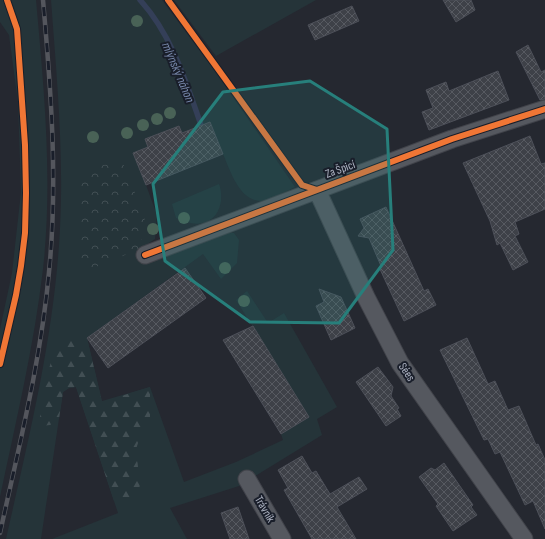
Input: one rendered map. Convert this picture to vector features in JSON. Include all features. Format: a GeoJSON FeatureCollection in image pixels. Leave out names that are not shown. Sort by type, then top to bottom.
{"type":"FeatureCollection","features":[{"type":"Feature","properties":{"kind":"street","name":"Za Špicí"},"geometry":{"type":"LineString","coordinates":[[145,255],[452,139],[545,110]]}},
{"type":"Feature","properties":{"kind":"street","name":"Sées"},"geometry":{"type":"LineString","coordinates":[[317,190],[366,297],[400,363],[524,539]]}},
{"type":"Feature","properties":{"kind":"street","name":"Trávník"},"geometry":{"type":"LineString","coordinates":[[247,479],[282,539]]}},
{"type":"Feature","properties":{"kind":"highlighted area"},"geometry":{"type":"Polygon","coordinates":[[[310,81],[387,129],[393,250],[339,323],[250,322],[165,261],[153,184],[223,92],[310,81]]]}},
{"type":"Feature","properties":{"kind":"green space"},"geometry":{"type":"Polygon","coordinates":[[[0,0],[36,0],[46,134],[47,202],[43,269],[35,326],[0,497],[0,329],[12,273],[21,192],[18,103],[9,35],[0,22],[0,0]]]}},
{"type":"Feature","properties":{"kind":"green space"},"geometry":{"type":"Polygon","coordinates":[[[51,0],[162,0],[215,71],[295,187],[278,196],[268,199],[260,201],[253,199],[246,195],[236,183],[223,154],[146,185],[157,215],[155,239],[140,249],[225,232],[234,233],[239,240],[237,263],[221,279],[203,254],[87,338],[102,401],[150,387],[184,482],[236,462],[283,440],[281,434],[309,417],[236,300],[247,291],[268,323],[284,313],[337,407],[317,419],[322,435],[239,486],[170,508],[187,539],[52,539],[118,513],[76,387],[69,388],[63,392],[41,539],[6,539],[31,429],[45,356],[56,282],[61,214],[61,153],[51,0]]]}},
{"type":"Feature","properties":{"kind":"green space"},"geometry":{"type":"Polygon","coordinates":[[[174,0],[316,0],[216,56],[174,0]]]}},
{"type":"Feature","properties":{"kind":"green space"},"geometry":{"type":"Polygon","coordinates":[[[122,161],[145,217],[140,249],[83,272],[80,249],[81,170],[122,161]]]}},
{"type":"Feature","properties":{"kind":"green space"},"geometry":{"type":"Polygon","coordinates":[[[219,184],[221,195],[220,206],[218,211],[211,219],[206,222],[195,224],[176,218],[172,204],[219,184]]]}},
{"type":"Feature","properties":{"kind":"green space"},"geometry":{"type":"Polygon","coordinates":[[[87,338],[102,402],[150,387],[150,420],[140,437],[136,449],[140,485],[138,492],[130,499],[114,501],[76,387],[69,388],[63,392],[59,419],[50,425],[41,426],[40,416],[43,395],[48,372],[58,341],[63,339],[87,338]]]}},
{"type":"Feature","properties":{"kind":"building"},"geometry":{"type":"Polygon","coordinates":[[[443,0],[471,0],[475,10],[456,22],[443,0]]]}},
{"type":"Feature","properties":{"kind":"building"},"geometry":{"type":"Polygon","coordinates":[[[352,6],[359,21],[315,40],[308,25],[352,6]]]}},
{"type":"Feature","properties":{"kind":"building"},"geometry":{"type":"Polygon","coordinates":[[[528,45],[541,72],[545,70],[545,99],[540,100],[516,52],[528,45]]]}},
{"type":"Feature","properties":{"kind":"building"},"geometry":{"type":"Polygon","coordinates":[[[498,71],[509,100],[429,130],[422,112],[433,108],[426,90],[446,82],[449,91],[498,71]]]}},
{"type":"Feature","properties":{"kind":"building"},"geometry":{"type":"Polygon","coordinates":[[[210,122],[223,154],[146,185],[133,153],[148,147],[145,139],[179,126],[182,133],[210,122]]]}},
{"type":"Feature","properties":{"kind":"building"},"geometry":{"type":"Polygon","coordinates":[[[530,136],[541,164],[545,163],[545,209],[515,222],[519,234],[515,236],[528,262],[513,270],[500,243],[497,245],[490,221],[463,163],[530,136]]]}},
{"type":"Feature","properties":{"kind":"building"},"geometry":{"type":"Polygon","coordinates":[[[386,207],[424,291],[428,289],[436,305],[404,321],[379,267],[381,266],[369,238],[358,236],[364,228],[360,219],[386,207]]]}},
{"type":"Feature","properties":{"kind":"building"},"geometry":{"type":"Polygon","coordinates":[[[185,268],[206,298],[108,368],[87,338],[185,268]]]}},
{"type":"Feature","properties":{"kind":"building"},"geometry":{"type":"Polygon","coordinates":[[[319,289],[341,297],[355,328],[331,340],[316,306],[324,302],[319,289]]]}},
{"type":"Feature","properties":{"kind":"building"},"geometry":{"type":"Polygon","coordinates":[[[253,326],[309,417],[281,434],[223,340],[253,326]]]}},
{"type":"Feature","properties":{"kind":"building"},"geometry":{"type":"Polygon","coordinates":[[[467,338],[488,384],[495,381],[508,410],[519,406],[536,445],[538,444],[545,460],[545,529],[533,501],[525,505],[500,452],[495,454],[488,439],[484,440],[440,350],[467,338]]]}},
{"type":"Feature","properties":{"kind":"building"},"geometry":{"type":"Polygon","coordinates":[[[378,367],[393,387],[391,396],[399,408],[397,409],[401,416],[386,426],[356,382],[378,367]]]}},
{"type":"Feature","properties":{"kind":"building"},"geometry":{"type":"Polygon","coordinates":[[[302,456],[312,473],[316,471],[330,494],[359,477],[367,489],[337,507],[356,539],[312,539],[284,490],[288,488],[278,470],[302,456]]]}},
{"type":"Feature","properties":{"kind":"building"},"geometry":{"type":"Polygon","coordinates":[[[444,463],[473,505],[471,507],[477,515],[453,531],[436,506],[438,504],[419,477],[431,468],[435,470],[444,463]]]}},
{"type":"Feature","properties":{"kind":"building"},"geometry":{"type":"Polygon","coordinates":[[[238,507],[249,539],[230,539],[221,513],[238,507]]]}},
{"type":"Feature","properties":{"kind":"waterway","name":"mlýnský náhon"},"geometry":{"type":"LineString","coordinates":[[140,0],[161,28],[177,60],[201,125]]}},
{"type":"Feature","properties":{"kind":"railway"},"geometry":{"type":"LineString","coordinates":[[0,533],[22,435],[41,338],[52,238],[53,170],[51,102],[43,0]]}},
{"type":"Feature","properties":{"kind":"cycle path"},"geometry":{"type":"LineString","coordinates":[[0,364],[21,266],[25,233],[26,193],[25,145],[17,29],[7,0]]}},
{"type":"Feature","properties":{"kind":"cycle path"},"geometry":{"type":"LineString","coordinates":[[168,0],[302,185],[317,190]]}},
{"type":"Feature","properties":{"kind":"cycle path"},"geometry":{"type":"LineString","coordinates":[[145,255],[452,139],[545,109]]}}]}
